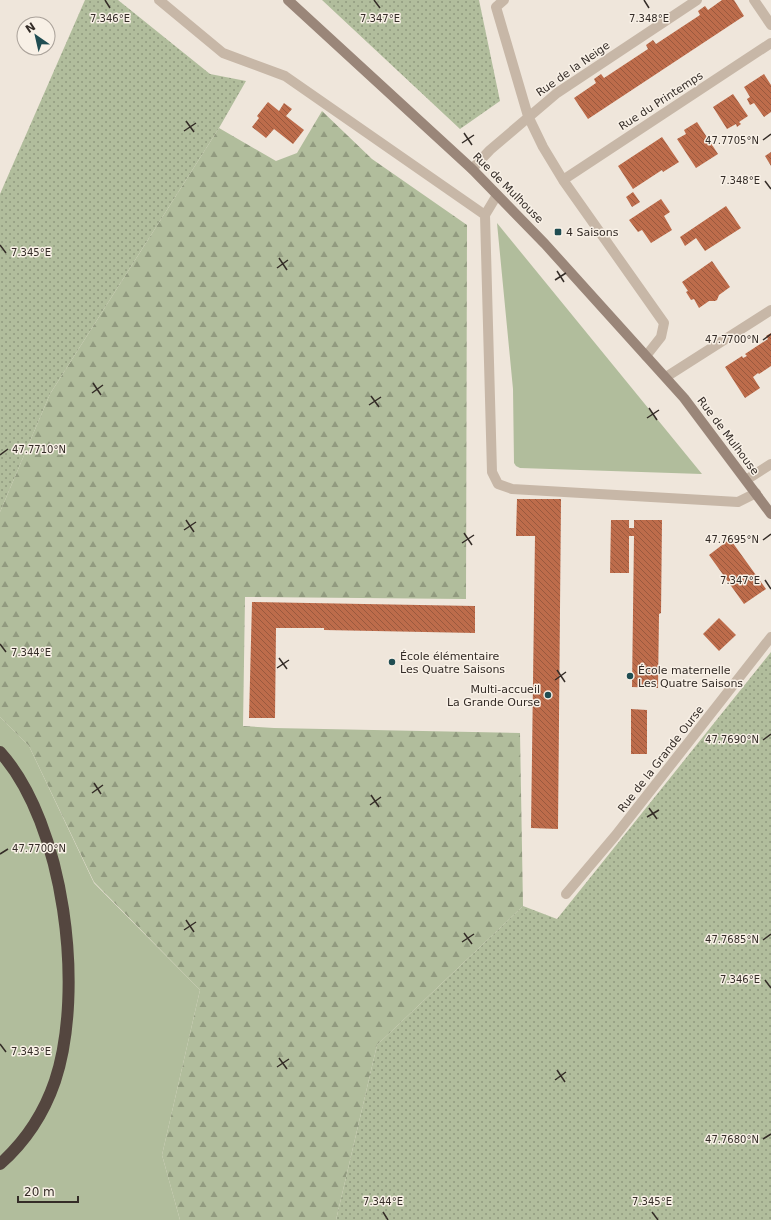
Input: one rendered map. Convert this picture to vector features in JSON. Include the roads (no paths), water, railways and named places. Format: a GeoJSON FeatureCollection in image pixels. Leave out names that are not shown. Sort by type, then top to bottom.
{"type":"FeatureCollection","features":[{"type":"Feature","properties":{"kind":"highway"},"geometry":{"type":"LineString","coordinates":[[0,752],[7,760],[32,801],[52,857],[59,886],[67,944],[68,992],[65,1036],[55,1081],[33,1126],[19,1145],[0,1164]]}},
{"type":"Feature","properties":{"kind":"main road","name":"Rue de Mulhouse"},"geometry":{"type":"LineString","coordinates":[[288,0],[410,110],[472,169],[545,244],[684,398],[771,514]]}},
{"type":"Feature","properties":{"kind":"street"},"geometry":{"type":"LineString","coordinates":[[159,0],[223,53],[285,76],[486,215]]}},
{"type":"Feature","properties":{"kind":"street"},"geometry":{"type":"LineString","coordinates":[[504,0],[495,4],[528,116],[543,147],[563,180],[664,323],[661,337],[646,356]]}},
{"type":"Feature","properties":{"kind":"street","name":"Rue de la Neige"},"geometry":{"type":"LineString","coordinates":[[472,169],[528,116],[557,93],[697,0]]}},
{"type":"Feature","properties":{"kind":"street"},"geometry":{"type":"LineString","coordinates":[[754,0],[771,25]]}},
{"type":"Feature","properties":{"kind":"street","name":"Rue du Printemps"},"geometry":{"type":"LineString","coordinates":[[563,180],[771,43]]}},
{"type":"Feature","properties":{"kind":"street"},"geometry":{"type":"LineString","coordinates":[[497,195],[486,215],[492,472],[498,484],[512,489],[738,502],[756,493]]}},
{"type":"Feature","properties":{"kind":"street"},"geometry":{"type":"LineString","coordinates":[[666,377],[771,310]]}},
{"type":"Feature","properties":{"kind":"street"},"geometry":{"type":"LineString","coordinates":[[746,480],[771,464]]}},
{"type":"Feature","properties":{"kind":"street","name":"Rue de la Grande Ourse"},"geometry":{"type":"LineString","coordinates":[[566,894],[616,836],[771,636]]}},
{"type":"Feature","properties":{"kind":"place","name":"4 Saisons"},"geometry":{"type":"Point","coordinates":[558,232]}},
{"type":"Feature","properties":{"kind":"place","name":"École élémentaire Les Quatre Saisons"},"geometry":{"type":"Point","coordinates":[392,662]}},
{"type":"Feature","properties":{"kind":"place","name":"École maternelle Les Quatre Saisons"},"geometry":{"type":"Point","coordinates":[630,676]}},
{"type":"Feature","properties":{"kind":"place","name":"Multi-accueil La Grande Ourse"},"geometry":{"type":"Point","coordinates":[548,695]}}]}
